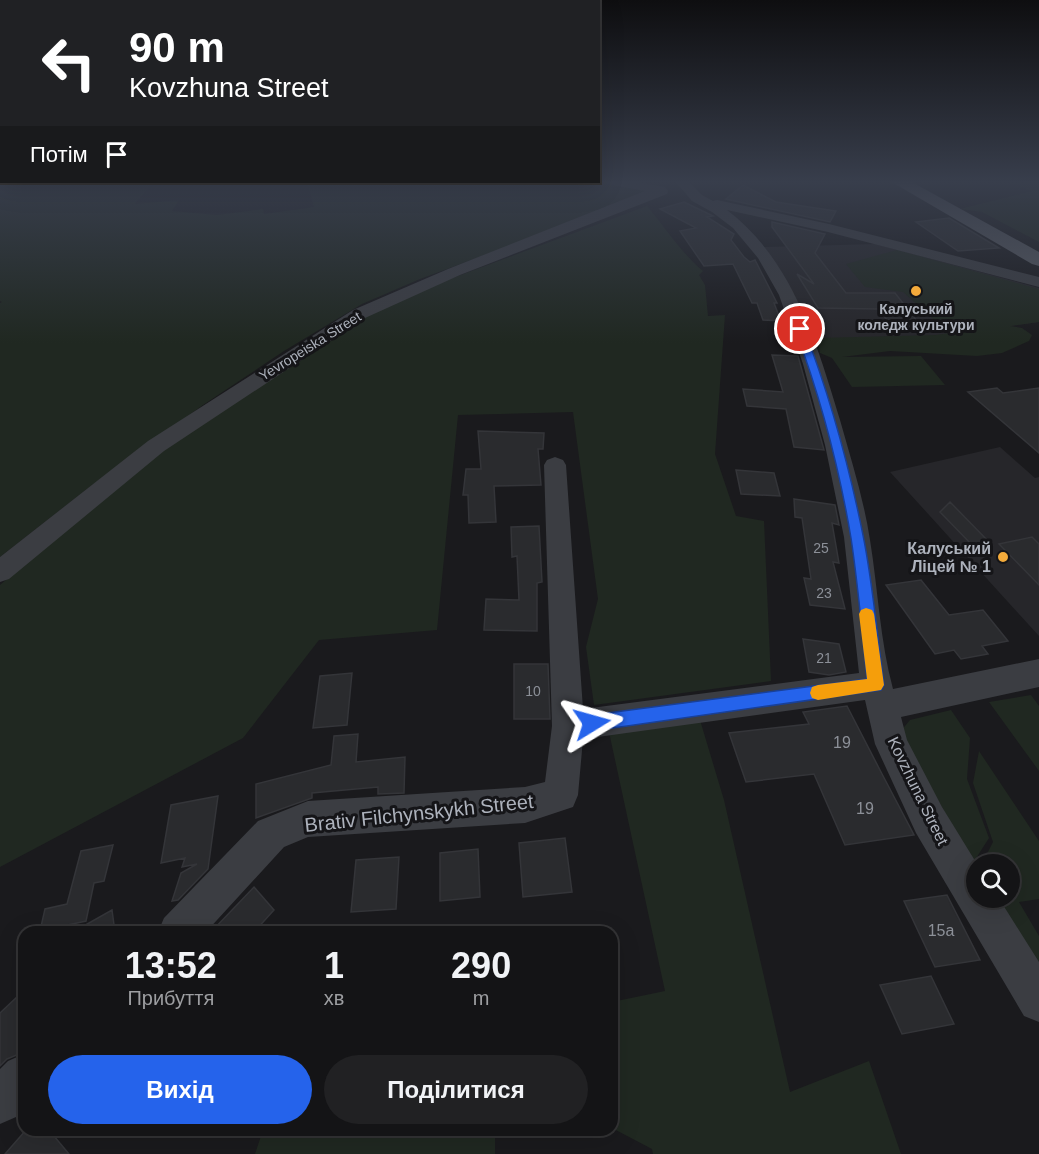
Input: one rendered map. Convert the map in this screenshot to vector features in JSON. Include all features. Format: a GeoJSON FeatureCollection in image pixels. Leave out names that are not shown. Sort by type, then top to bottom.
{"type":"FeatureCollection","features":[{"type":"Feature","properties":{"kind":"main road"},"geometry":{"type":"LineString","coordinates":[[992,235],[1039,262]]}},
{"type":"Feature","properties":{"kind":"street","name":"Yevropeiska Street"},"geometry":{"type":"LineString","coordinates":[[0,572],[156,446],[359,314],[454,272],[547,235]]}},
{"type":"Feature","properties":{"kind":"street","name":"Kovzhuna Street"},"geometry":{"type":"LineString","coordinates":[[747,235],[765,256],[787,295],[813,364],[836,445],[857,537],[879,696],[892,744],[929,820],[1039,1001]]}},
{"type":"Feature","properties":{"kind":"street"},"geometry":{"type":"LineString","coordinates":[[852,235],[1039,282]]}},
{"type":"Feature","properties":{"kind":"street"},"geometry":{"type":"LineString","coordinates":[[981,266],[1039,262]]}},
{"type":"Feature","properties":{"kind":"street","name":"Brativ Filchynskykh Street"},"geometry":{"type":"LineString","coordinates":[[184,926],[271,834],[308,819],[525,805],[561,795],[568,726],[555,465]]}},
{"type":"Feature","properties":{"kind":"street"},"geometry":{"type":"LineString","coordinates":[[568,726],[879,696],[1039,673]]}},
{"type":"Feature","properties":{"kind":"street"},"geometry":{"type":"LineString","coordinates":[[0,1101],[18,1083]]}},
{"type":"Feature","properties":{"kind":"shaded area"},"geometry":{"type":"Polygon","coordinates":[[[0,235],[539,235],[420,279],[362,304],[284,351],[203,405],[91,486],[0,557],[0,303],[2,302],[0,301],[0,235]]]}},
{"type":"Feature","properties":{"kind":"shaded area"},"geometry":{"type":"Polygon","coordinates":[[[569,235],[670,235],[703,271],[699,275],[705,285],[708,316],[725,315],[715,454],[736,516],[764,521],[771,681],[594,705],[586,647],[598,599],[573,412],[458,415],[437,630],[319,640],[243,738],[0,867],[0,585],[157,453],[375,311],[412,293],[569,235]]]}},
{"type":"Feature","properties":{"kind":"shaded area"},"geometry":{"type":"Polygon","coordinates":[[[1025,235],[1039,235],[1039,242],[1025,235]]]}},
{"type":"Feature","properties":{"kind":"shaded area","name":"Калуський коледж культури"},"geometry":{"type":"Polygon","coordinates":[[[876,244],[1039,288],[1039,322],[976,330],[956,338],[813,343],[794,294],[764,247],[876,244]]]}},
{"type":"Feature","properties":{"kind":"shaded area"},"geometry":{"type":"Polygon","coordinates":[[[897,250],[1039,289],[1039,322],[1010,326],[1022,328],[1032,335],[1029,341],[1002,353],[977,356],[890,351],[842,357],[921,356],[945,385],[852,387],[832,358],[820,353],[818,338],[949,333],[903,292],[865,287],[846,264],[897,250]]]}},
{"type":"Feature","properties":{"kind":"shaded area","name":"Калуський Ліцей № 1"},"geometry":{"type":"Polygon","coordinates":[[[1000,447],[1035,478],[1039,477],[1039,636],[890,472],[1000,447]]]}},
{"type":"Feature","properties":{"kind":"shaded area"},"geometry":{"type":"Polygon","coordinates":[[[1031,695],[1039,706],[1039,771],[989,702],[1031,695]]]}},
{"type":"Feature","properties":{"kind":"shaded area"},"geometry":{"type":"Polygon","coordinates":[[[951,710],[970,738],[967,779],[989,838],[979,854],[968,854],[900,732],[910,720],[951,710]]]}},
{"type":"Feature","properties":{"kind":"shaded area"},"geometry":{"type":"Polygon","coordinates":[[[700,720],[724,800],[790,1092],[869,1061],[901,1154],[653,1154],[652,1149],[618,1131],[618,1001],[665,991],[609,732],[700,720]]]}},
{"type":"Feature","properties":{"kind":"shaded area"},"geometry":{"type":"Polygon","coordinates":[[[979,751],[1039,841],[1039,899],[1020,902],[1020,854],[987,854],[993,842],[973,783],[979,751]]]}},
{"type":"Feature","properties":{"kind":"shaded area"},"geometry":{"type":"Polygon","coordinates":[[[1020,904],[1039,936],[1039,968],[1002,908],[1020,908],[1020,904]]]}},
{"type":"Feature","properties":{"kind":"shaded area"},"geometry":{"type":"Polygon","coordinates":[[[261,1136],[495,1136],[495,1154],[255,1154],[261,1136]]]}},
{"type":"Feature","properties":{"kind":"building"},"geometry":{"type":"Polygon","coordinates":[[[683,235],[734,235],[731,240],[744,257],[750,262],[755,260],[777,303],[774,303],[781,321],[763,320],[757,303],[752,303],[733,264],[704,266],[683,235]]]}},
{"type":"Feature","properties":{"kind":"building"},"geometry":{"type":"Polygon","coordinates":[[[778,235],[825,235],[815,253],[846,293],[895,293],[924,330],[894,330],[879,309],[818,308],[797,274],[814,284],[778,235]]]}},
{"type":"Feature","properties":{"kind":"building"},"geometry":{"type":"Polygon","coordinates":[[[935,235],[977,235],[999,248],[958,251],[935,235]]]}},
{"type":"Feature","properties":{"kind":"building"},"geometry":{"type":"Polygon","coordinates":[[[772,355],[798,356],[824,450],[794,447],[786,409],[747,406],[743,389],[783,392],[772,355]]]}},
{"type":"Feature","properties":{"kind":"building"},"geometry":{"type":"Polygon","coordinates":[[[997,388],[1003,393],[1039,388],[1039,453],[968,392],[997,388]]]}},
{"type":"Feature","properties":{"kind":"building"},"geometry":{"type":"Polygon","coordinates":[[[478,431],[544,433],[543,449],[538,449],[541,485],[494,486],[496,522],[469,523],[468,495],[463,495],[466,469],[481,469],[478,431]]]}},
{"type":"Feature","properties":{"kind":"building"},"geometry":{"type":"Polygon","coordinates":[[[736,470],[774,473],[780,496],[741,494],[736,470]]]}},
{"type":"Feature","properties":{"kind":"building"},"geometry":{"type":"Polygon","coordinates":[[[794,499],[835,505],[839,525],[832,523],[839,563],[833,562],[845,609],[810,605],[804,578],[811,579],[802,518],[795,517],[794,499]]]}},
{"type":"Feature","properties":{"kind":"building"},"geometry":{"type":"Polygon","coordinates":[[[950,502],[992,545],[975,548],[940,512],[950,502]]]}},
{"type":"Feature","properties":{"kind":"building"},"geometry":{"type":"Polygon","coordinates":[[[539,526],[542,582],[537,583],[537,631],[484,630],[486,599],[519,600],[517,556],[512,557],[511,527],[539,526]]]}},
{"type":"Feature","properties":{"kind":"building"},"geometry":{"type":"Polygon","coordinates":[[[1032,537],[1039,544],[1039,585],[999,544],[1032,537]]]}},
{"type":"Feature","properties":{"kind":"building"},"geometry":{"type":"Polygon","coordinates":[[[921,580],[949,615],[983,610],[1008,641],[982,646],[988,654],[961,659],[954,650],[935,654],[886,585],[921,580]]]}},
{"type":"Feature","properties":{"kind":"building"},"geometry":{"type":"Polygon","coordinates":[[[803,639],[839,644],[846,672],[829,675],[809,672],[803,639]]]}},
{"type":"Feature","properties":{"kind":"building"},"geometry":{"type":"Polygon","coordinates":[[[514,664],[548,664],[550,719],[514,719],[514,664]]]}},
{"type":"Feature","properties":{"kind":"building"},"geometry":{"type":"Polygon","coordinates":[[[352,673],[347,725],[313,728],[320,676],[352,673]]]}},
{"type":"Feature","properties":{"kind":"building"},"geometry":{"type":"Polygon","coordinates":[[[847,706],[914,835],[845,845],[814,774],[746,782],[729,733],[809,724],[803,712],[847,706]]]}},
{"type":"Feature","properties":{"kind":"building"},"geometry":{"type":"Polygon","coordinates":[[[358,734],[356,762],[405,757],[404,793],[378,794],[378,787],[312,793],[312,798],[256,818],[256,784],[331,765],[334,736],[358,734]]]}},
{"type":"Feature","properties":{"kind":"building"},"geometry":{"type":"Polygon","coordinates":[[[218,796],[208,869],[178,900],[172,901],[181,873],[197,864],[182,867],[185,858],[161,863],[171,805],[218,796]]]}},
{"type":"Feature","properties":{"kind":"building"},"geometry":{"type":"Polygon","coordinates":[[[565,838],[572,892],[523,897],[519,843],[565,838]]]}},
{"type":"Feature","properties":{"kind":"building"},"geometry":{"type":"Polygon","coordinates":[[[113,845],[104,881],[94,883],[86,921],[63,926],[41,926],[45,909],[67,904],[81,851],[113,845]]]}},
{"type":"Feature","properties":{"kind":"building"},"geometry":{"type":"Polygon","coordinates":[[[478,849],[480,897],[440,901],[440,853],[478,849]]]}},
{"type":"Feature","properties":{"kind":"building"},"geometry":{"type":"Polygon","coordinates":[[[399,857],[396,909],[351,912],[356,860],[399,857]]]}},
{"type":"Feature","properties":{"kind":"building"},"geometry":{"type":"Polygon","coordinates":[[[254,887],[274,910],[259,926],[217,926],[254,887]]]}},
{"type":"Feature","properties":{"kind":"building"},"geometry":{"type":"Polygon","coordinates":[[[947,895],[980,960],[935,967],[904,901],[947,895]]]}},
{"type":"Feature","properties":{"kind":"building"},"geometry":{"type":"Polygon","coordinates":[[[112,910],[114,926],[84,926],[112,910]]]}},
{"type":"Feature","properties":{"kind":"building"},"geometry":{"type":"Polygon","coordinates":[[[931,976],[954,1024],[902,1034],[880,985],[931,976]]]}},
{"type":"Feature","properties":{"kind":"building"},"geometry":{"type":"Polygon","coordinates":[[[17,997],[18,1054],[7,1059],[0,1066],[0,1013],[17,997]]]}},
{"type":"Feature","properties":{"kind":"building"},"geometry":{"type":"Polygon","coordinates":[[[21,1136],[54,1136],[69,1154],[5,1154],[21,1136]]]}},
{"type":"Feature","properties":{"kind":"slow traffic"},"geometry":{"type":"LineString","coordinates":[[818,693],[876,685],[866,614]]}},
{"type":"Feature","properties":{"kind":"place","name":"Калуський коледж культури"},"geometry":{"type":"Point","coordinates":[916,291]}},
{"type":"Feature","properties":{"kind":"place","name":"Калуський Ліцей № 1"},"geometry":{"type":"Point","coordinates":[1003,557]}},
{"type":"Feature","properties":{"kind":"route"},"geometry":{"type":"LineString","coordinates":[[592,723],[876,685],[857,537],[836,445],[813,364],[800,329]]}}]}
